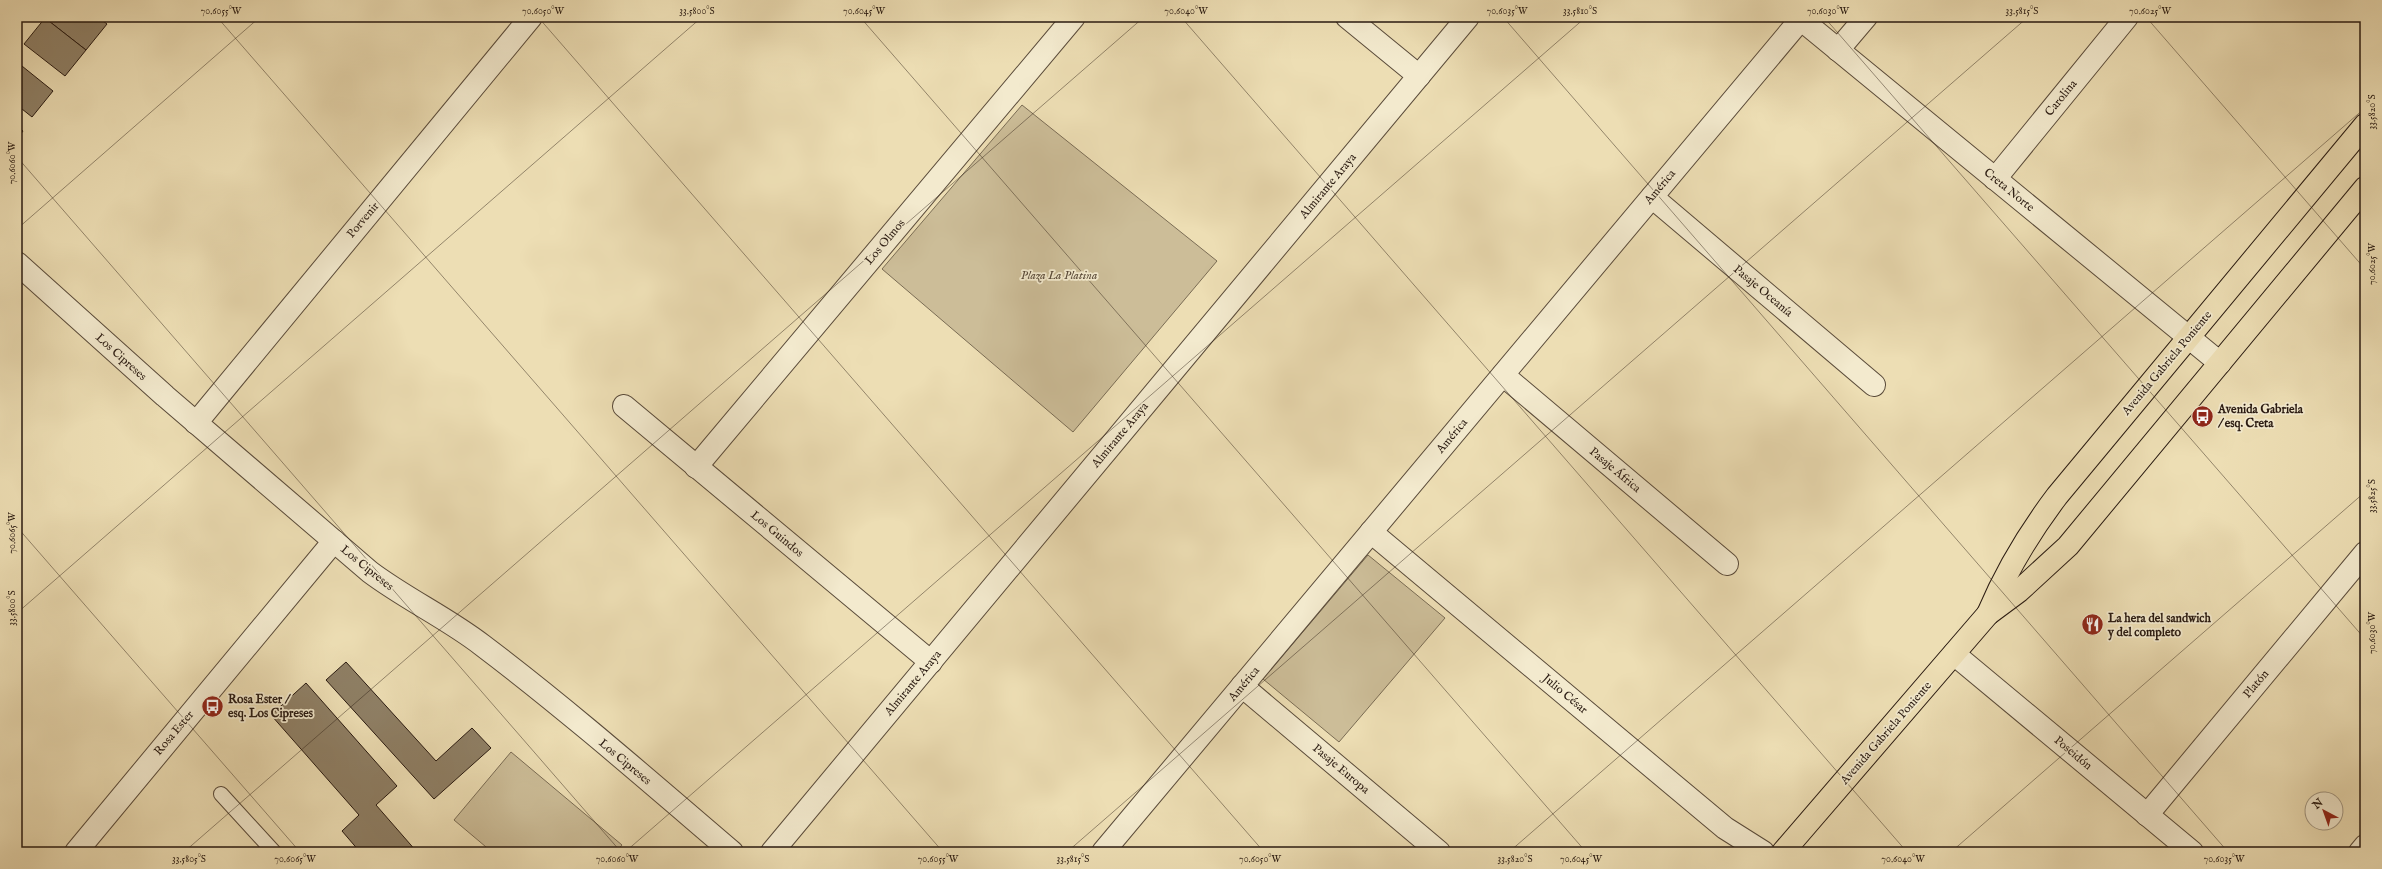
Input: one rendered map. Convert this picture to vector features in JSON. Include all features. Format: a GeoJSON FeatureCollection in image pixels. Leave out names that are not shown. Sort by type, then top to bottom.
{"type":"FeatureCollection","features":[{"type":"Feature","properties":{"kind":"main road","name":"Avenida Gabriela Poniente"},"geometry":{"type":"LineString","coordinates":[[1988,614],[2010,567],[2032,530],[2056,496],[2188,336],[2365,126]]}},
{"type":"Feature","properties":{"kind":"main road","name":"Avenida Gabriela Poniente"},"geometry":{"type":"LineString","coordinates":[[1782,852],[1988,614],[2024,586],[2068,546],[2365,188]]}},
{"type":"Feature","properties":{"kind":"street","name":"Porvenir"},"geometry":{"type":"LineString","coordinates":[[196,423],[531,17]]}},
{"type":"Feature","properties":{"kind":"street","name":"Los Olmos"},"geometry":{"type":"LineString","coordinates":[[696,467],[1074,17]]}},
{"type":"Feature","properties":{"kind":"street"},"geometry":{"type":"LineString","coordinates":[[1348,17],[1419,76]]}},
{"type":"Feature","properties":{"kind":"street","name":"Almirante Araya"},"geometry":{"type":"LineString","coordinates":[[772,852],[1468,17]]}},
{"type":"Feature","properties":{"kind":"street"},"geometry":{"type":"LineString","coordinates":[[1838,50],[1866,17]]}},
{"type":"Feature","properties":{"kind":"street","name":"Carolina"},"geometry":{"type":"LineString","coordinates":[[1995,179],[2126,17]]}},
{"type":"Feature","properties":{"kind":"street","name":"Creta Norte"},"geometry":{"type":"LineString","coordinates":[[1799,18],[2220,363]]}},
{"type":"Feature","properties":{"kind":"street","name":"América"},"geometry":{"type":"LineString","coordinates":[[1103,852],[1652,197],[1799,18]]}},
{"type":"Feature","properties":{"kind":"street","name":"Pasaje Oceanía"},"geometry":{"type":"LineString","coordinates":[[1652,197],[1874,385]]}},
{"type":"Feature","properties":{"kind":"street","name":"Los Cipreses"},"geometry":{"type":"LineString","coordinates":[[17,263],[196,423],[387,585],[481,644],[538,689],[732,852]]}},
{"type":"Feature","properties":{"kind":"street","name":"Pasaje África"},"geometry":{"type":"LineString","coordinates":[[1503,375],[1727,564]]}},
{"type":"Feature","properties":{"kind":"street","name":"Los Guindos"},"geometry":{"type":"LineString","coordinates":[[624,406],[930,662]]}},
{"type":"Feature","properties":{"kind":"street","name":"Julio César"},"geometry":{"type":"LineString","coordinates":[[1371,532],[1725,828],[1763,852]]}},
{"type":"Feature","properties":{"kind":"street","name":"Rosa Ester"},"geometry":{"type":"LineString","coordinates":[[76,852],[334,541]]}},
{"type":"Feature","properties":{"kind":"street","name":"Platón"},"geometry":{"type":"LineString","coordinates":[[2147,815],[2365,553]]}},
{"type":"Feature","properties":{"kind":"street","name":"Poseidón"},"geometry":{"type":"LineString","coordinates":[[1954,654],[2192,852]]}},
{"type":"Feature","properties":{"kind":"street","name":"Pasaje Europa"},"geometry":{"type":"LineString","coordinates":[[1242,686],[1439,852]]}},
{"type":"Feature","properties":{"kind":"street"},"geometry":{"type":"LineString","coordinates":[[2360,852],[2365,846]]}},
{"type":"Feature","properties":{"kind":"lane"},"geometry":{"type":"LineString","coordinates":[[221,794],[274,852]]}},
{"type":"Feature","properties":{"kind":"green space","name":"Plaza La Platina"},"geometry":{"type":"Polygon","coordinates":[[[1022,105],[1217,261],[1073,432],[882,269],[1022,105]]]}},
{"type":"Feature","properties":{"kind":"green space"},"geometry":{"type":"Polygon","coordinates":[[[1368,555],[1445,618],[1339,742],[1263,679],[1368,555]]]}},
{"type":"Feature","properties":{"kind":"green space"},"geometry":{"type":"Polygon","coordinates":[[[511,752],[622,845],[616,852],[492,852],[454,820],[511,752]]]}},
{"type":"Feature","properties":{"kind":"building"},"geometry":{"type":"Polygon","coordinates":[[[98,17],[107,24],[86,50],[45,18],[98,17]]]}},
{"type":"Feature","properties":{"kind":"building"},"geometry":{"type":"Polygon","coordinates":[[[45,18],[86,50],[65,76],[24,44],[45,18]]]}},
{"type":"Feature","properties":{"kind":"building"},"geometry":{"type":"Polygon","coordinates":[[[17,62],[53,91],[32,117],[17,105],[17,62]]]}},
{"type":"Feature","properties":{"kind":"building"},"geometry":{"type":"Polygon","coordinates":[[[17,126],[23,131],[17,139],[17,126]]]}},
{"type":"Feature","properties":{"kind":"building"},"geometry":{"type":"Polygon","coordinates":[[[346,662],[436,761],[472,728],[491,748],[434,799],[326,680],[346,662]]]}},
{"type":"Feature","properties":{"kind":"building"},"geometry":{"type":"Polygon","coordinates":[[[306,683],[397,786],[376,805],[417,852],[360,852],[342,831],[359,815],[271,715],[306,683]]]}},
{"type":"Feature","properties":{"kind":"place","name":"Avenida Gabriela / esq. Creta"},"geometry":{"type":"Point","coordinates":[2202,416]}},
{"type":"Feature","properties":{"kind":"place","name":"La hera del sandwich y del completo"},"geometry":{"type":"Point","coordinates":[2093,625]}},
{"type":"Feature","properties":{"kind":"place","name":"Rosa Ester / esq. Los Cipreses"},"geometry":{"type":"Point","coordinates":[213,706]}}]}
